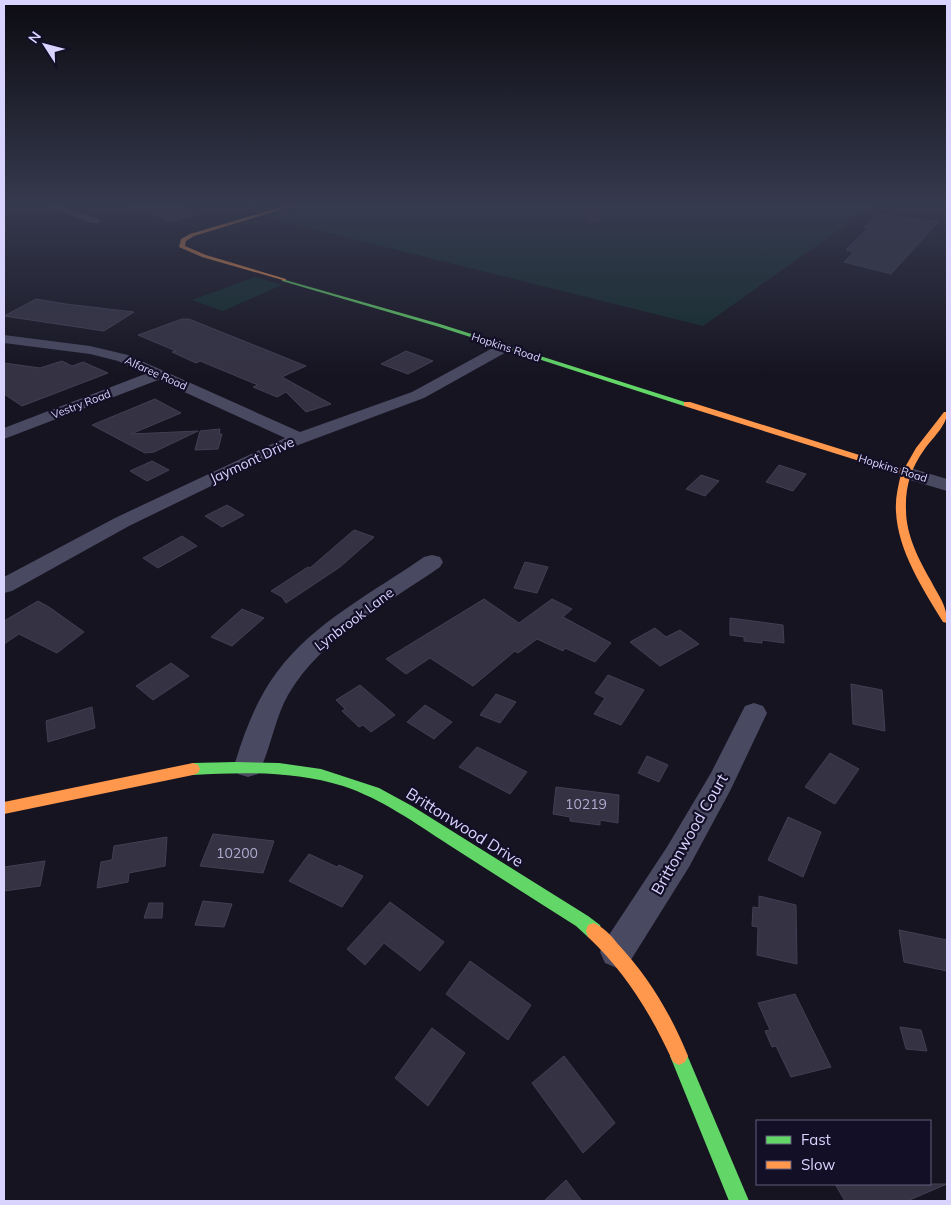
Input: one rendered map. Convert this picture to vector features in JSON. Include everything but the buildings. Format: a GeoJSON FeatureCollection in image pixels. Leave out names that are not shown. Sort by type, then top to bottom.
{"type":"FeatureCollection","features":[{"type":"Feature","properties":{"kind":"main road","name":"Hopkins Road"},"geometry":{"type":"LineString","coordinates":[[221,261],[505,347],[907,473]]}},
{"type":"Feature","properties":{"kind":"main road"},"geometry":{"type":"LineString","coordinates":[[947,414],[907,473],[901,489],[900,508],[903,529],[911,551],[947,619]]}},
{"type":"Feature","properties":{"kind":"main road","name":"Brittonwood Drive"},"geometry":{"type":"LineString","coordinates":[[4,808],[194,769],[248,766],[285,768],[322,775],[362,787],[397,804],[582,920],[617,952],[644,987],[663,1018],[738,1201]]}},
{"type":"Feature","properties":{"kind":"street","name":"Alfaree Road"},"geometry":{"type":"LineString","coordinates":[[4,339],[107,353],[159,374],[299,438]]}},
{"type":"Feature","properties":{"kind":"street","name":"Jaymont Drive"},"geometry":{"type":"LineString","coordinates":[[4,586],[122,522],[299,438],[418,395],[452,378],[505,347]]}},
{"type":"Feature","properties":{"kind":"street","name":"Vestry Road"},"geometry":{"type":"LineString","coordinates":[[4,434],[159,374]]}},
{"type":"Feature","properties":{"kind":"street","name":"Hopkins Road"},"geometry":{"type":"LineString","coordinates":[[907,473],[947,485]]}},
{"type":"Feature","properties":{"kind":"street","name":"Lynbrook Lane"},"geometry":{"type":"LineString","coordinates":[[248,766],[256,736],[271,704],[292,670],[318,643],[342,624],[432,562]]}},
{"type":"Feature","properties":{"kind":"street","name":"Brittonwood Court"},"geometry":{"type":"LineString","coordinates":[[617,952],[678,857],[721,781],[754,713]]}},
{"type":"Feature","properties":{"kind":"green space"},"geometry":{"type":"Polygon","coordinates":[[[443,261],[795,261],[703,326],[443,261]]]}},
{"type":"Feature","properties":{"kind":"green space"},"geometry":{"type":"Polygon","coordinates":[[[255,277],[282,285],[223,311],[192,300],[255,277]]]}},
{"type":"Feature","properties":{"kind":"traffic: fast"},"geometry":{"type":"LineString","coordinates":[[284,280],[438,325],[687,404]]}},
{"type":"Feature","properties":{"kind":"traffic: fast"},"geometry":{"type":"LineString","coordinates":[[193,769],[257,767],[300,771],[341,780],[362,787],[407,810],[582,921],[594,931]]}},
{"type":"Feature","properties":{"kind":"traffic: fast"},"geometry":{"type":"LineString","coordinates":[[679,1056],[739,1201]]}},
{"type":"Feature","properties":{"kind":"traffic: slow"},"geometry":{"type":"LineString","coordinates":[[221,261],[284,280]]}},
{"type":"Feature","properties":{"kind":"traffic: slow"},"geometry":{"type":"LineString","coordinates":[[687,404],[907,473]]}},
{"type":"Feature","properties":{"kind":"traffic: slow"},"geometry":{"type":"LineString","coordinates":[[947,414],[919,450],[906,474],[901,493],[901,512],[910,550],[947,619]]}},
{"type":"Feature","properties":{"kind":"traffic: slow"},"geometry":{"type":"LineString","coordinates":[[4,808],[193,769]]}},
{"type":"Feature","properties":{"kind":"traffic: slow"},"geometry":{"type":"LineString","coordinates":[[594,931],[609,945],[644,988],[679,1056]]}}]}
